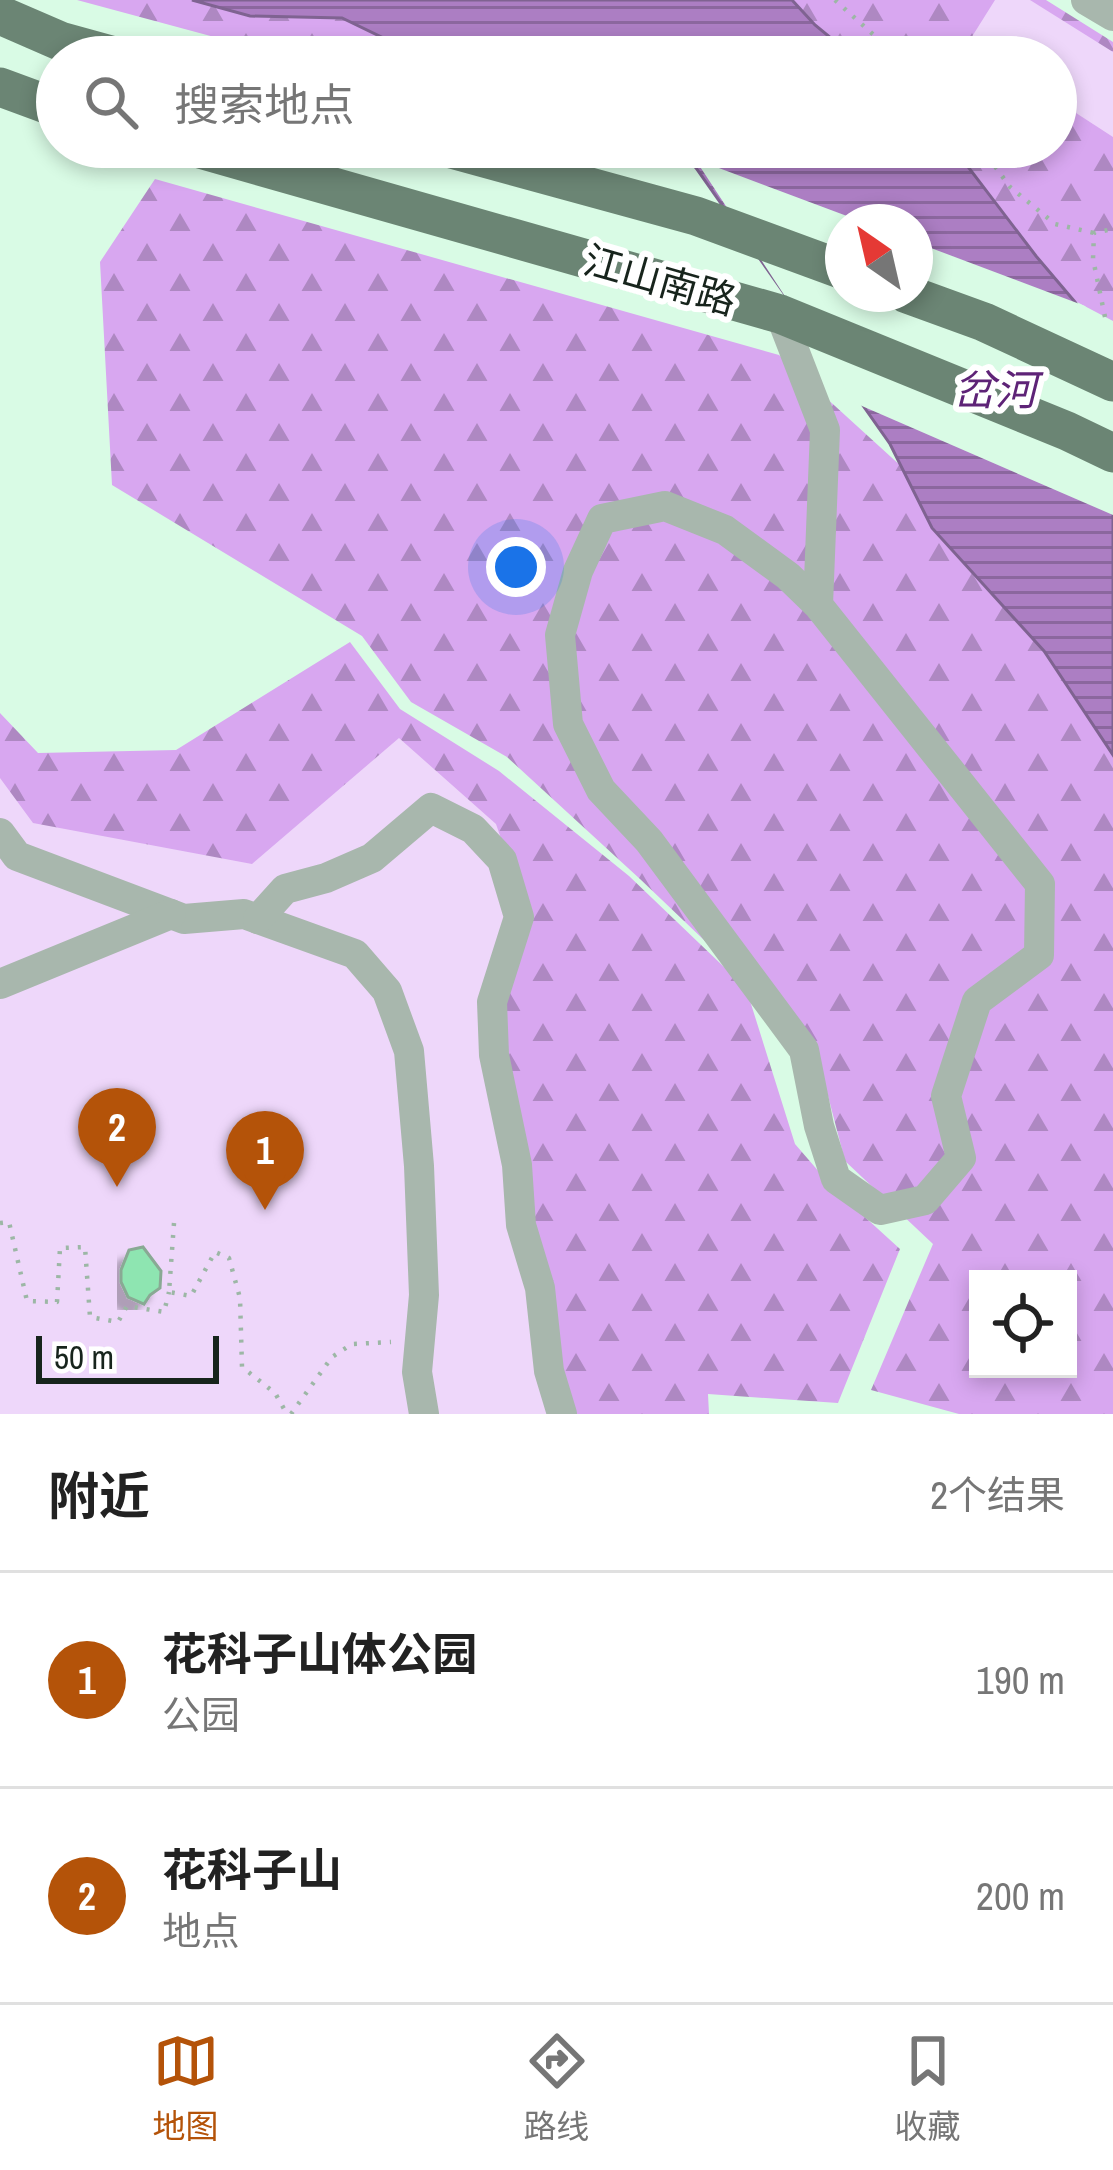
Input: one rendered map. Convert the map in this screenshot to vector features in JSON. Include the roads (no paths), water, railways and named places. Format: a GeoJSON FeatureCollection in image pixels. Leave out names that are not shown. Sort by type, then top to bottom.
{"type":"FeatureCollection","features":[{"type":"Feature","properties":{"kind":"main road"},"geometry":{"type":"LineString","coordinates":[[0,15],[48,36]]}},
{"type":"Feature","properties":{"kind":"main road"},"geometry":{"type":"LineString","coordinates":[[0,87],[36,100]]}},
{"type":"Feature","properties":{"kind":"main road","name":"江山南路"},"geometry":{"type":"LineString","coordinates":[[266,168],[787,317],[1113,452]]}},
{"type":"Feature","properties":{"kind":"main road","name":"江山南路"},"geometry":{"type":"LineString","coordinates":[[520,168],[695,216],[825,263]]}},
{"type":"Feature","properties":{"kind":"main road"},"geometry":{"type":"LineString","coordinates":[[933,303],[1113,382]]}},
{"type":"Feature","properties":{"kind":"street"},"geometry":{"type":"LineString","coordinates":[[1085,0],[1113,16]]}},
{"type":"Feature","properties":{"kind":"street"},"geometry":{"type":"LineString","coordinates":[[787,317],[825,430],[818,605],[1040,884],[1039,955],[976,1001],[946,1096],[961,1158],[926,1200],[880,1210],[836,1179],[818,1126],[804,1050],[650,841],[601,790],[568,724],[560,635],[578,571],[602,519],[665,506],[725,530],[788,576],[818,605]]}},
{"type":"Feature","properties":{"kind":"street"},"geometry":{"type":"LineString","coordinates":[[258,919],[285,889],[372,858],[431,808],[473,829],[502,860],[519,916],[492,1002],[494,1055],[517,1165],[521,1225],[540,1288],[549,1371],[562,1414]]}},
{"type":"Feature","properties":{"kind":"street"},"geometry":{"type":"LineString","coordinates":[[0,833],[17,856],[184,919],[244,914],[355,954],[387,991],[409,1051],[424,1295],[417,1372],[424,1414]]}},
{"type":"Feature","properties":{"kind":"street"},"geometry":{"type":"LineString","coordinates":[[0,984],[171,914]]}},
{"type":"Feature","properties":{"kind":"water"},"geometry":{"type":"Polygon","coordinates":[[[192,0],[792,0],[828,36],[379,36],[342,18],[250,16],[192,0]]]}},
{"type":"Feature","properties":{"kind":"water","name":"岔河"},"geometry":{"type":"Polygon","coordinates":[[[696,168],[969,168],[1113,355],[1113,755],[1044,651],[932,528],[890,444],[696,168]]]}},
{"type":"Feature","properties":{"kind":"place","name":"花科子山"},"geometry":{"type":"Point","coordinates":[117,1187]}},
{"type":"Feature","properties":{"kind":"place","name":"花科子山体公园"},"geometry":{"type":"Point","coordinates":[265,1210]}}]}
